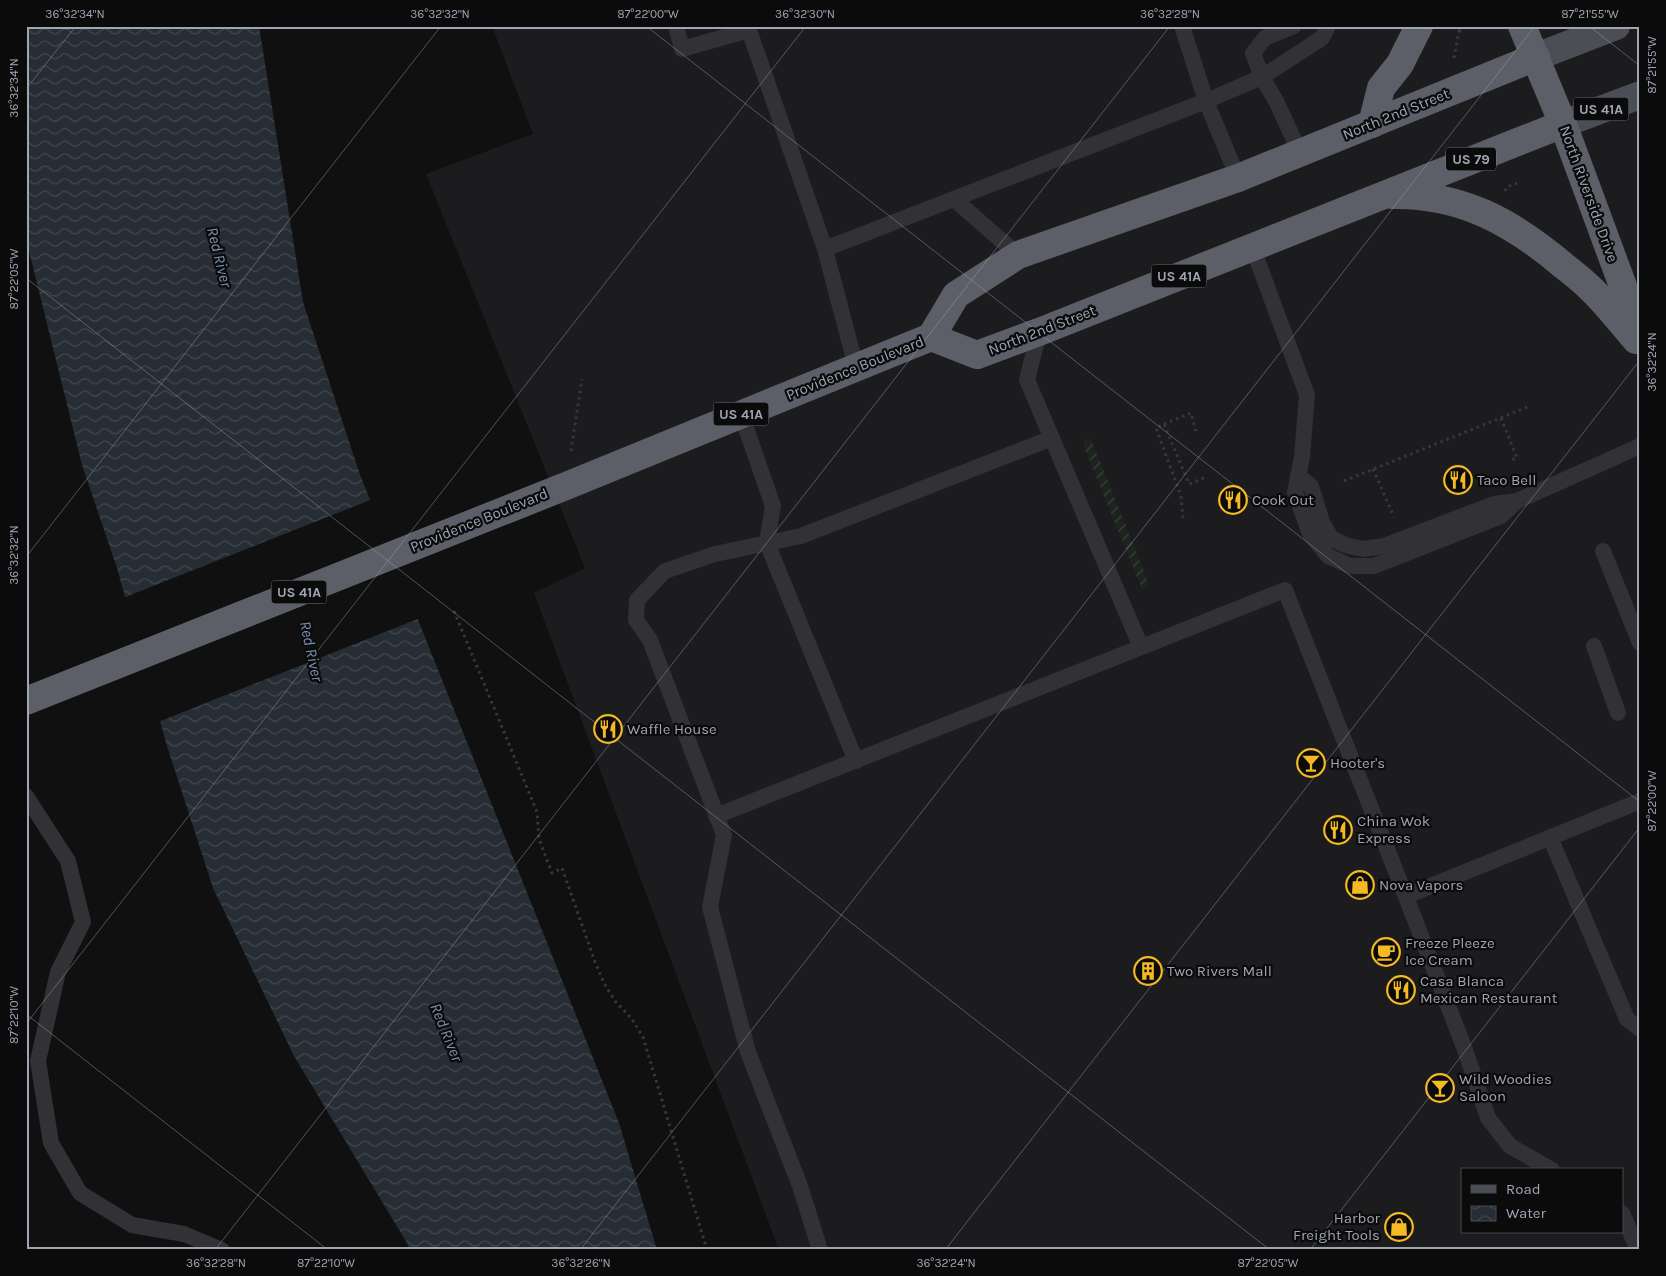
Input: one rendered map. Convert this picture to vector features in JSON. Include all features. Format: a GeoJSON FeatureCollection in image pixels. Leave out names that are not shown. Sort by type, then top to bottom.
{"type":"FeatureCollection","features":[{"type":"Feature","properties":{"kind":"highway"},"geometry":{"type":"LineString","coordinates":[[1372,124],[1381,88],[1400,64],[1419,26]]}},
{"type":"Feature","properties":{"kind":"highway","name":"North Riverside Drive"},"geometry":{"type":"LineString","coordinates":[[1522,26],[1563,124],[1640,332]]}},
{"type":"Feature","properties":{"kind":"highway","name":"North 2nd Street"},"geometry":{"type":"LineString","coordinates":[[1536,57],[1238,178],[1018,255],[956,295],[931,337],[977,355],[1040,332],[1252,246],[1563,124]]}},
{"type":"Feature","properties":{"kind":"highway","name":"US 41A"},"geometry":{"type":"LineString","coordinates":[[1380,196],[1417,195],[1455,202],[1492,216],[1518,230],[1552,255],[1591,288],[1640,344]]}},
{"type":"Feature","properties":{"kind":"highway","name":"Providence Boulevard"},"geometry":{"type":"LineString","coordinates":[[29,700],[566,486],[931,337]]}},
{"type":"Feature","properties":{"kind":"main road","name":"North 2nd Street"},"geometry":{"type":"LineString","coordinates":[[1536,57],[1616,26]]}},
{"type":"Feature","properties":{"kind":"main road","name":"North 2nd Street"},"geometry":{"type":"LineString","coordinates":[[1563,124],[1640,95]]}},
{"type":"Feature","properties":{"kind":"lane"},"geometry":{"type":"LineString","coordinates":[[676,26],[682,49],[749,30],[826,248],[856,367]]}},
{"type":"Feature","properties":{"kind":"lane"},"geometry":{"type":"LineString","coordinates":[[1182,26],[1206,101],[1238,178]]}},
{"type":"Feature","properties":{"kind":"lane"},"geometry":{"type":"LineString","coordinates":[[1294,26],[1265,38],[1253,53],[1262,77],[1277,103],[1300,153]]}},
{"type":"Feature","properties":{"kind":"lane"},"geometry":{"type":"LineString","coordinates":[[826,248],[1206,101],[1262,77],[1322,38],[1328,26]]}},
{"type":"Feature","properties":{"kind":"lane"},"geometry":{"type":"LineString","coordinates":[[954,199],[1018,255]]}},
{"type":"Feature","properties":{"kind":"lane"},"geometry":{"type":"LineString","coordinates":[[1252,246],[1307,395],[1304,433],[1295,492],[1310,534],[1328,556],[1350,566],[1374,566],[1502,516],[1517,501]]}},
{"type":"Feature","properties":{"kind":"lane"},"geometry":{"type":"LineString","coordinates":[[1040,332],[1027,380],[1141,647]]}},
{"type":"Feature","properties":{"kind":"lane"},"geometry":{"type":"LineString","coordinates":[[742,414],[773,506],[767,543],[856,761]]}},
{"type":"Feature","properties":{"kind":"lane"},"geometry":{"type":"LineString","coordinates":[[820,1250],[800,1186],[748,1052],[710,907],[724,835],[650,640],[636,620],[637,600],[665,571],[715,554],[800,536],[1052,438]]}},
{"type":"Feature","properties":{"kind":"lane"},"geometry":{"type":"LineString","coordinates":[[1298,475],[1311,486],[1322,522],[1331,538],[1345,545],[1363,549],[1384,546],[1494,504],[1517,501],[1640,446]]}},
{"type":"Feature","properties":{"kind":"lane"},"geometry":{"type":"LineString","coordinates":[[1602,551],[1640,643]]}},
{"type":"Feature","properties":{"kind":"lane"},"geometry":{"type":"LineString","coordinates":[[716,816],[1285,590],[1406,896],[1464,1047],[1488,1118],[1510,1146],[1548,1168]]}},
{"type":"Feature","properties":{"kind":"lane"},"geometry":{"type":"LineString","coordinates":[[1594,646],[1618,713]]}},
{"type":"Feature","properties":{"kind":"lane"},"geometry":{"type":"LineString","coordinates":[[26,796],[68,861],[83,922],[58,972],[38,1061],[51,1143],[80,1193],[132,1225],[184,1234],[222,1250]]}},
{"type":"Feature","properties":{"kind":"lane"},"geometry":{"type":"LineString","coordinates":[[1406,896],[1640,801]]}},
{"type":"Feature","properties":{"kind":"lane"},"geometry":{"type":"LineString","coordinates":[[1550,837],[1627,1020],[1640,1029]]}},
{"type":"Feature","properties":{"kind":"lane"},"geometry":{"type":"LineString","coordinates":[[1624,1218],[1638,1250]]}},
{"type":"Feature","properties":{"kind":"path"},"geometry":{"type":"LineString","coordinates":[[1453,26],[1459,31]]}},
{"type":"Feature","properties":{"kind":"path"},"geometry":{"type":"LineString","coordinates":[[1459,31],[1465,29]]}},
{"type":"Feature","properties":{"kind":"path"},"geometry":{"type":"LineString","coordinates":[[1454,58],[1459,31]]}},
{"type":"Feature","properties":{"kind":"path"},"geometry":{"type":"LineString","coordinates":[[1505,183],[1506,187],[1520,182]]}},
{"type":"Feature","properties":{"kind":"path"},"geometry":{"type":"LineString","coordinates":[[566,486],[582,379]]}},
{"type":"Feature","properties":{"kind":"path"},"geometry":{"type":"LineString","coordinates":[[1344,481],[1530,406]]}},
{"type":"Feature","properties":{"kind":"path"},"geometry":{"type":"LineString","coordinates":[[1182,518],[1181,496],[1156,428],[1191,413],[1196,432]]}},
{"type":"Feature","properties":{"kind":"path"},"geometry":{"type":"LineString","coordinates":[[1501,418],[1517,458],[1510,461]]}},
{"type":"Feature","properties":{"kind":"path"},"geometry":{"type":"LineString","coordinates":[[1164,424],[1189,484],[1206,477]]}},
{"type":"Feature","properties":{"kind":"path"},"geometry":{"type":"LineString","coordinates":[[1373,469],[1403,538]]}},
{"type":"Feature","properties":{"kind":"path"},"geometry":{"type":"LineString","coordinates":[[454,611],[537,812],[539,839],[552,872],[562,868],[604,983],[615,1001],[632,1019],[643,1037],[707,1250]]}},
{"type":"Feature","properties":{"kind":"shaded area"},"geometry":{"type":"Polygon","coordinates":[[[492,26],[1640,26],[1640,1250],[779,1250],[534,593],[585,568],[426,174],[533,134],[492,26]]]}},
{"type":"Feature","properties":{"kind":"shaded area"},"geometry":{"type":"Polygon","coordinates":[[[1091,439],[1142,566],[1149,585],[1146,588],[1142,589],[1084,447],[1085,440],[1091,439]]]}},
{"type":"Feature","properties":{"kind":"water","name":"Red River"},"geometry":{"type":"Polygon","coordinates":[[[26,26],[259,26],[303,302],[359,472],[619,1123],[657,1250],[409,1250],[407,1243],[294,1056],[213,888],[167,746],[117,568],[82,465],[26,239],[26,26]]]}},
{"type":"Feature","properties":{"kind":"pier"},"geometry":{"type":"Polygon","coordinates":[[[373,499],[420,618],[158,722],[123,598],[373,499]]]}},
{"type":"Feature","properties":{"kind":"place","name":"Taco Bell"},"geometry":{"type":"Point","coordinates":[1458,480]}},
{"type":"Feature","properties":{"kind":"place","name":"Cook Out"},"geometry":{"type":"Point","coordinates":[1233,500]}},
{"type":"Feature","properties":{"kind":"place","name":"Waffle House"},"geometry":{"type":"Point","coordinates":[608,729]}},
{"type":"Feature","properties":{"kind":"place","name":"Hooter's"},"geometry":{"type":"Point","coordinates":[1311,763]}},
{"type":"Feature","properties":{"kind":"place","name":"China Wok Express"},"geometry":{"type":"Point","coordinates":[1338,830]}},
{"type":"Feature","properties":{"kind":"place","name":"Nova Vapors"},"geometry":{"type":"Point","coordinates":[1360,885]}},
{"type":"Feature","properties":{"kind":"place","name":"Freeze Pleeze Ice Cream"},"geometry":{"type":"Point","coordinates":[1386,952]}},
{"type":"Feature","properties":{"kind":"place","name":"Two Rivers Mall"},"geometry":{"type":"Point","coordinates":[1148,971]}},
{"type":"Feature","properties":{"kind":"place","name":"Casa Blanca Mexican Restaurant"},"geometry":{"type":"Point","coordinates":[1401,990]}},
{"type":"Feature","properties":{"kind":"place","name":"Wild Woodies Saloon"},"geometry":{"type":"Point","coordinates":[1440,1088]}},
{"type":"Feature","properties":{"kind":"place","name":"Harbor Freight Tools"},"geometry":{"type":"Point","coordinates":[1399,1227]}}]}
